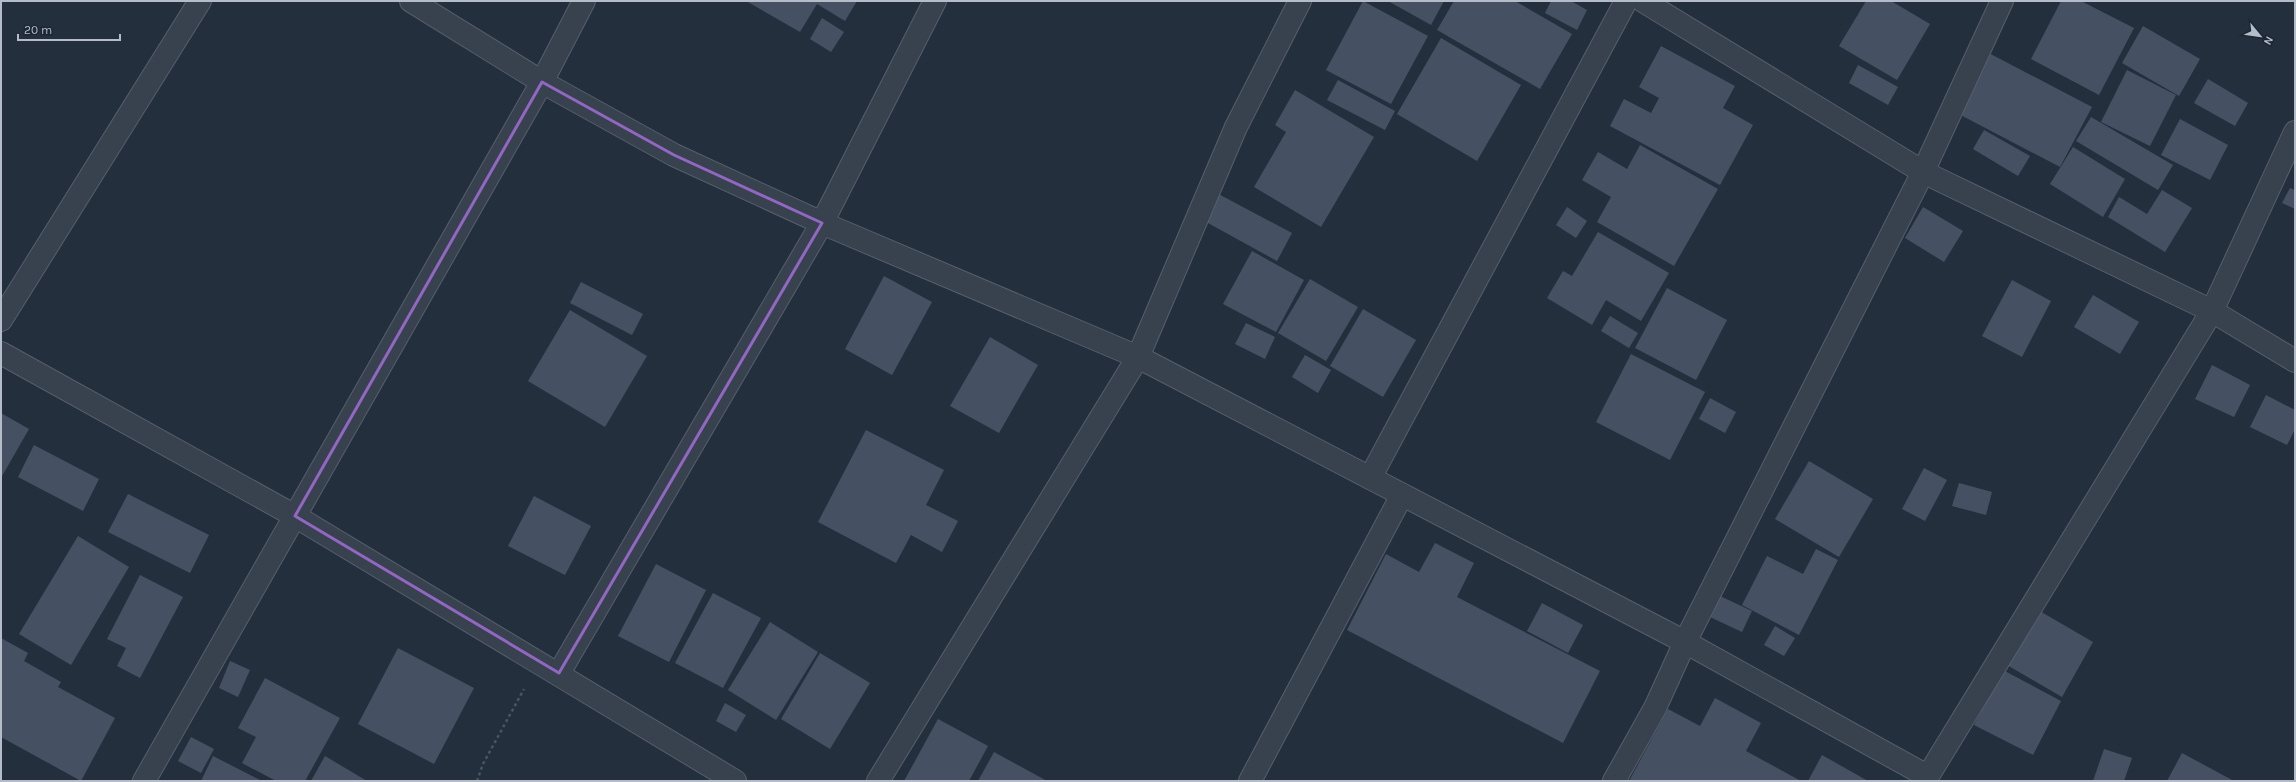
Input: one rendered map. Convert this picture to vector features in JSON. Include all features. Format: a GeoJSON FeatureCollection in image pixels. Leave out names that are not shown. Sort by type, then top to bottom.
{"type":"FeatureCollection","features":[{"type":"Feature","properties":{"kind":"street"},"geometry":{"type":"LineString","coordinates":[[1,320],[200,1]]}},
{"type":"Feature","properties":{"kind":"street"},"geometry":{"type":"LineString","coordinates":[[411,1],[542,82],[674,155],[822,223],[1138,357],[1685,642],[1926,779],[2212,311],[2295,132]]}},
{"type":"Feature","properties":{"kind":"street"},"geometry":{"type":"LineString","coordinates":[[144,781],[542,82],[584,1]]}},
{"type":"Feature","properties":{"kind":"street"},"geometry":{"type":"LineString","coordinates":[[559,674],[822,223],[935,1]]}},
{"type":"Feature","properties":{"kind":"street"},"geometry":{"type":"LineString","coordinates":[[878,781],[1138,357],[1236,128],[1300,1]]}},
{"type":"Feature","properties":{"kind":"street"},"geometry":{"type":"LineString","coordinates":[[1370,478],[1626,1]]}},
{"type":"Feature","properties":{"kind":"street"},"geometry":{"type":"LineString","coordinates":[[1644,1],[1923,172],[2212,311],[2295,361]]}},
{"type":"Feature","properties":{"kind":"street"},"geometry":{"type":"LineString","coordinates":[[1614,781],[1655,708],[1685,642],[1923,172],[2002,1]]}},
{"type":"Feature","properties":{"kind":"street"},"geometry":{"type":"LineString","coordinates":[[1,353],[295,516],[735,781]]}},
{"type":"Feature","properties":{"kind":"street"},"geometry":{"type":"LineString","coordinates":[[1250,781],[1402,495]]}},
{"type":"Feature","properties":{"kind":"path"},"geometry":{"type":"LineString","coordinates":[[477,781],[483,764],[539,662]]}},
{"type":"Feature","properties":{"kind":"highlighted area"},"geometry":{"type":"Polygon","coordinates":[[[542,82],[674,155],[822,223],[559,673],[295,516],[542,82]]]}},
{"type":"Feature","properties":{"kind":"building"},"geometry":{"type":"Polygon","coordinates":[[[746,1],[857,1],[845,21],[817,4],[800,32],[746,1]]]}},
{"type":"Feature","properties":{"kind":"building"},"geometry":{"type":"Polygon","coordinates":[[[1363,1],[1428,36],[1391,104],[1326,70],[1363,1]]]}},
{"type":"Feature","properties":{"kind":"building"},"geometry":{"type":"Polygon","coordinates":[[[1388,1],[1444,1],[1431,25],[1388,1]]]}},
{"type":"Feature","properties":{"kind":"building"},"geometry":{"type":"Polygon","coordinates":[[[1454,1],[1515,1],[1572,34],[1540,89],[1437,30],[1454,1]]]}},
{"type":"Feature","properties":{"kind":"building"},"geometry":{"type":"Polygon","coordinates":[[[1551,1],[1571,1],[1587,10],[1577,30],[1545,13],[1551,1]]]}},
{"type":"Feature","properties":{"kind":"building"},"geometry":{"type":"Polygon","coordinates":[[[1866,1],[1891,1],[1930,24],[1897,80],[1839,46],[1866,1]]]}},
{"type":"Feature","properties":{"kind":"building"},"geometry":{"type":"Polygon","coordinates":[[[2061,1],[2081,1],[2134,28],[2099,95],[2031,59],[2061,1]]]}},
{"type":"Feature","properties":{"kind":"building"},"geometry":{"type":"Polygon","coordinates":[[[822,18],[844,32],[831,52],[810,39],[822,18]]]}},
{"type":"Feature","properties":{"kind":"building"},"geometry":{"type":"Polygon","coordinates":[[[2143,26],[2200,59],[2179,96],[2122,63],[2143,26]]]}},
{"type":"Feature","properties":{"kind":"building"},"geometry":{"type":"Polygon","coordinates":[[[1441,38],[1521,85],[1477,161],[1397,114],[1441,38]]]}},
{"type":"Feature","properties":{"kind":"building"},"geometry":{"type":"Polygon","coordinates":[[[1661,46],[1735,86],[1723,108],[1753,125],[1720,185],[1610,126],[1624,99],[1651,113],[1659,98],[1639,87],[1661,46]]]}},
{"type":"Feature","properties":{"kind":"building"},"geometry":{"type":"Polygon","coordinates":[[[1983,50],[2092,107],[2060,167],[1951,110],[1983,50]]]}},
{"type":"Feature","properties":{"kind":"building"},"geometry":{"type":"Polygon","coordinates":[[[1858,65],[1898,87],[1888,105],[1849,83],[1858,65]]]}},
{"type":"Feature","properties":{"kind":"building"},"geometry":{"type":"Polygon","coordinates":[[[2127,70],[2176,95],[2150,146],[2101,122],[2127,70]]]}},
{"type":"Feature","properties":{"kind":"building"},"geometry":{"type":"Polygon","coordinates":[[[2208,79],[2248,103],[2235,126],[2194,103],[2208,79]]]}},
{"type":"Feature","properties":{"kind":"building"},"geometry":{"type":"Polygon","coordinates":[[[1338,80],[1395,111],[1385,130],[1327,100],[1338,80]]]}},
{"type":"Feature","properties":{"kind":"building"},"geometry":{"type":"Polygon","coordinates":[[[1295,90],[1374,137],[1321,227],[1254,187],[1286,132],[1275,125],[1295,90]]]}},
{"type":"Feature","properties":{"kind":"building"},"geometry":{"type":"Polygon","coordinates":[[[2091,117],[2173,165],[2158,190],[2076,141],[2091,117]]]}},
{"type":"Feature","properties":{"kind":"building"},"geometry":{"type":"Polygon","coordinates":[[[2180,119],[2228,145],[2210,180],[2161,155],[2180,119]]]}},
{"type":"Feature","properties":{"kind":"building"},"geometry":{"type":"Polygon","coordinates":[[[1984,130],[2030,156],[2018,176],[1973,149],[1984,130]]]}},
{"type":"Feature","properties":{"kind":"building"},"geometry":{"type":"Polygon","coordinates":[[[1640,145],[1718,189],[1674,266],[1597,222],[1611,197],[1582,180],[1598,152],[1627,169],[1640,145]]]}},
{"type":"Feature","properties":{"kind":"building"},"geometry":{"type":"Polygon","coordinates":[[[2073,147],[2125,179],[2103,217],[2050,184],[2073,147]]]}},
{"type":"Feature","properties":{"kind":"building"},"geometry":{"type":"Polygon","coordinates":[[[2290,188],[2295,190],[2295,209],[2282,203],[2290,188]]]}},
{"type":"Feature","properties":{"kind":"building"},"geometry":{"type":"Polygon","coordinates":[[[1211,190],[1292,233],[1277,261],[1197,217],[1211,190]]]}},
{"type":"Feature","properties":{"kind":"building"},"geometry":{"type":"Polygon","coordinates":[[[2162,190],[2192,208],[2165,252],[2108,217],[2119,197],[2147,214],[2162,190]]]}},
{"type":"Feature","properties":{"kind":"building"},"geometry":{"type":"Polygon","coordinates":[[[1567,207],[1587,221],[1576,238],[1556,225],[1567,207]]]}},
{"type":"Feature","properties":{"kind":"building"},"geometry":{"type":"Polygon","coordinates":[[[1923,207],[1963,231],[1944,262],[1905,238],[1923,207]]]}},
{"type":"Feature","properties":{"kind":"building"},"geometry":{"type":"Polygon","coordinates":[[[1598,232],[1669,273],[1641,321],[1606,300],[1592,325],[1547,298],[1563,271],[1572,276],[1598,232]]]}},
{"type":"Feature","properties":{"kind":"building"},"geometry":{"type":"Polygon","coordinates":[[[1252,251],[1304,280],[1276,332],[1223,304],[1252,251]]]}},
{"type":"Feature","properties":{"kind":"building"},"geometry":{"type":"Polygon","coordinates":[[[884,276],[932,302],[892,375],[845,349],[884,276]]]}},
{"type":"Feature","properties":{"kind":"building"},"geometry":{"type":"Polygon","coordinates":[[[1310,279],[1358,307],[1326,361],[1278,333],[1310,279]]]}},
{"type":"Feature","properties":{"kind":"building"},"geometry":{"type":"Polygon","coordinates":[[[2012,280],[2051,301],[2022,357],[1982,336],[2012,280]]]}},
{"type":"Feature","properties":{"kind":"building"},"geometry":{"type":"Polygon","coordinates":[[[581,282],[643,314],[632,335],[570,303],[581,282]]]}},
{"type":"Feature","properties":{"kind":"building"},"geometry":{"type":"Polygon","coordinates":[[[1667,288],[1727,320],[1696,380],[1635,348],[1667,288]]]}},
{"type":"Feature","properties":{"kind":"building"},"geometry":{"type":"Polygon","coordinates":[[[2093,295],[2139,322],[2120,354],[2074,327],[2093,295]]]}},
{"type":"Feature","properties":{"kind":"building"},"geometry":{"type":"Polygon","coordinates":[[[1363,309],[1416,340],[1383,397],[1330,366],[1363,309]]]}},
{"type":"Feature","properties":{"kind":"building"},"geometry":{"type":"Polygon","coordinates":[[[570,310],[647,356],[605,427],[528,381],[570,310]]]}},
{"type":"Feature","properties":{"kind":"building"},"geometry":{"type":"Polygon","coordinates":[[[1610,316],[1638,333],[1629,348],[1601,331],[1610,316]]]}},
{"type":"Feature","properties":{"kind":"building"},"geometry":{"type":"Polygon","coordinates":[[[1246,323],[1275,337],[1265,359],[1235,344],[1246,323]]]}},
{"type":"Feature","properties":{"kind":"building"},"geometry":{"type":"Polygon","coordinates":[[[990,337],[1038,365],[999,433],[950,406],[990,337]]]}},
{"type":"Feature","properties":{"kind":"building"},"geometry":{"type":"Polygon","coordinates":[[[1631,354],[1705,392],[1670,460],[1596,422],[1631,354]]]}},
{"type":"Feature","properties":{"kind":"building"},"geometry":{"type":"Polygon","coordinates":[[[1305,355],[1331,370],[1318,393],[1292,377],[1305,355]]]}},
{"type":"Feature","properties":{"kind":"building"},"geometry":{"type":"Polygon","coordinates":[[[2212,365],[2250,385],[2234,417],[2195,399],[2212,365]]]}},
{"type":"Feature","properties":{"kind":"building"},"geometry":{"type":"Polygon","coordinates":[[[2266,395],[2295,410],[2295,429],[2287,445],[2250,427],[2266,395]]]}},
{"type":"Feature","properties":{"kind":"building"},"geometry":{"type":"Polygon","coordinates":[[[1710,398],[1736,412],[1725,433],[1699,419],[1710,398]]]}},
{"type":"Feature","properties":{"kind":"building"},"geometry":{"type":"Polygon","coordinates":[[[1,413],[29,429],[1,478],[1,413]]]}},
{"type":"Feature","properties":{"kind":"building"},"geometry":{"type":"Polygon","coordinates":[[[866,430],[944,470],[926,505],[958,521],[942,552],[911,535],[896,563],[818,522],[866,430]]]}},
{"type":"Feature","properties":{"kind":"building"},"geometry":{"type":"Polygon","coordinates":[[[34,445],[99,479],[83,511],[18,477],[34,445]]]}},
{"type":"Feature","properties":{"kind":"building"},"geometry":{"type":"Polygon","coordinates":[[[1809,461],[1873,499],[1839,557],[1775,519],[1809,461]]]}},
{"type":"Feature","properties":{"kind":"building"},"geometry":{"type":"Polygon","coordinates":[[[1924,468],[1947,480],[1925,521],[1902,509],[1924,468]]]}},
{"type":"Feature","properties":{"kind":"building"},"geometry":{"type":"Polygon","coordinates":[[[1959,483],[1992,492],[1986,515],[1952,506],[1959,483]]]}},
{"type":"Feature","properties":{"kind":"building"},"geometry":{"type":"Polygon","coordinates":[[[128,494],[209,535],[190,573],[108,532],[128,494]]]}},
{"type":"Feature","properties":{"kind":"building"},"geometry":{"type":"Polygon","coordinates":[[[534,496],[591,526],[565,575],[508,546],[534,496]]]}},
{"type":"Feature","properties":{"kind":"building"},"geometry":{"type":"Polygon","coordinates":[[[78,536],[129,567],[71,665],[19,634],[78,536]]]}},
{"type":"Feature","properties":{"kind":"building"},"geometry":{"type":"Polygon","coordinates":[[[1435,543],[1474,563],[1457,597],[1600,671],[1563,743],[1347,630],[1386,554],[1419,572],[1435,543]]]}},
{"type":"Feature","properties":{"kind":"building"},"geometry":{"type":"Polygon","coordinates":[[[1816,549],[1838,560],[1799,635],[1742,605],[1767,556],[1803,574],[1816,549]]]}},
{"type":"Feature","properties":{"kind":"building"},"geometry":{"type":"Polygon","coordinates":[[[656,564],[706,590],[669,662],[618,636],[656,564]]]}},
{"type":"Feature","properties":{"kind":"building"},"geometry":{"type":"Polygon","coordinates":[[[140,575],[183,597],[140,678],[117,666],[126,648],[107,639],[140,575]]]}},
{"type":"Feature","properties":{"kind":"building"},"geometry":{"type":"Polygon","coordinates":[[[713,593],[761,618],[723,688],[675,663],[713,593]]]}},
{"type":"Feature","properties":{"kind":"building"},"geometry":{"type":"Polygon","coordinates":[[[1720,596],[1752,611],[1742,632],[1710,617],[1720,596]]]}},
{"type":"Feature","properties":{"kind":"building"},"geometry":{"type":"Polygon","coordinates":[[[1542,603],[1583,625],[1568,653],[1527,631],[1542,603]]]}},
{"type":"Feature","properties":{"kind":"building"},"geometry":{"type":"Polygon","coordinates":[[[2038,610],[2093,642],[2062,697],[2007,665],[2038,610]]]}},
{"type":"Feature","properties":{"kind":"building"},"geometry":{"type":"Polygon","coordinates":[[[770,622],[818,652],[776,720],[728,690],[770,622]]]}},
{"type":"Feature","properties":{"kind":"building"},"geometry":{"type":"Polygon","coordinates":[[[1775,626],[1795,638],[1784,656],[1764,645],[1775,626]]]}},
{"type":"Feature","properties":{"kind":"building"},"geometry":{"type":"Polygon","coordinates":[[[1,638],[28,653],[24,661],[61,682],[58,687],[115,718],[81,781],[1,737],[1,638]]]}},
{"type":"Feature","properties":{"kind":"building"},"geometry":{"type":"Polygon","coordinates":[[[398,648],[474,688],[434,764],[358,724],[398,648]]]}},
{"type":"Feature","properties":{"kind":"building"},"geometry":{"type":"Polygon","coordinates":[[[820,653],[870,683],[830,749],[781,719],[820,653]]]}},
{"type":"Feature","properties":{"kind":"building"},"geometry":{"type":"Polygon","coordinates":[[[230,661],[250,670],[238,697],[219,688],[230,661]]]}},
{"type":"Feature","properties":{"kind":"building"},"geometry":{"type":"Polygon","coordinates":[[[2003,670],[2061,701],[2033,755],[1974,725],[2003,670]]]}},
{"type":"Feature","properties":{"kind":"building"},"geometry":{"type":"Polygon","coordinates":[[[265,678],[340,718],[305,781],[276,781],[242,763],[256,737],[238,728],[265,678]]]}},
{"type":"Feature","properties":{"kind":"building"},"geometry":{"type":"Polygon","coordinates":[[[1715,698],[1761,723],[1746,751],[1801,781],[1629,781],[1668,709],[1700,726],[1715,698]]]}},
{"type":"Feature","properties":{"kind":"building"},"geometry":{"type":"Polygon","coordinates":[[[725,703],[746,715],[736,732],[716,721],[725,703]]]}},
{"type":"Feature","properties":{"kind":"building"},"geometry":{"type":"Polygon","coordinates":[[[938,719],[988,746],[969,781],[904,781],[938,719]]]}},
{"type":"Feature","properties":{"kind":"building"},"geometry":{"type":"Polygon","coordinates":[[[191,737],[214,749],[201,773],[178,761],[191,737]]]}},
{"type":"Feature","properties":{"kind":"building"},"geometry":{"type":"Polygon","coordinates":[[[2104,749],[2132,758],[2124,781],[2093,781],[2104,749]]]}},
{"type":"Feature","properties":{"kind":"building"},"geometry":{"type":"Polygon","coordinates":[[[994,752],[1047,781],[978,781],[994,752]]]}},
{"type":"Feature","properties":{"kind":"building"},"geometry":{"type":"Polygon","coordinates":[[[2182,753],[2234,781],[2167,781],[2182,753]]]}},
{"type":"Feature","properties":{"kind":"building"},"geometry":{"type":"Polygon","coordinates":[[[1822,755],[1868,781],[1808,781],[1822,755]]]}},
{"type":"Feature","properties":{"kind":"building"},"geometry":{"type":"Polygon","coordinates":[[[213,756],[262,781],[201,781],[213,756]]]}},
{"type":"Feature","properties":{"kind":"building"},"geometry":{"type":"Polygon","coordinates":[[[325,756],[367,781],[311,781],[325,756]]]}}]}
